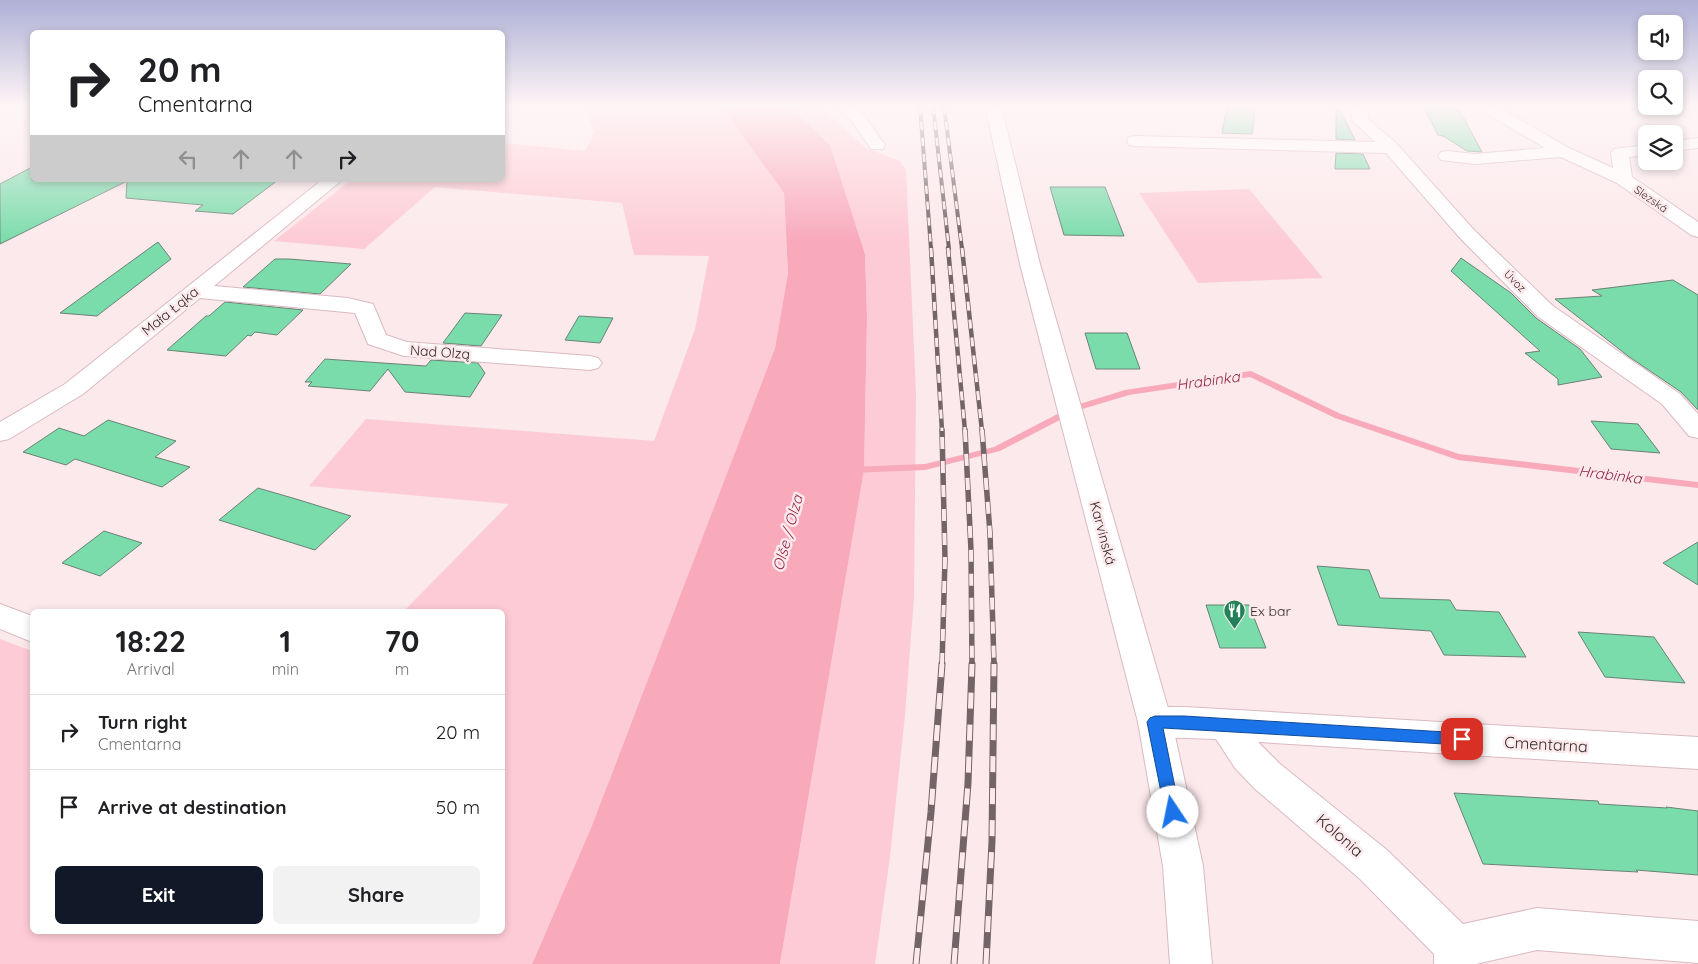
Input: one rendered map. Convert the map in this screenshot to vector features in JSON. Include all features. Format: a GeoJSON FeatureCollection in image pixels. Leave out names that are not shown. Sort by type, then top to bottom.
{"type":"FeatureCollection","features":[{"type":"Feature","properties":{"kind":"street","name":"Karvinská"},"geometry":{"type":"LineString","coordinates":[[1004,151],[1030,264],[1155,722],[1183,866],[1191,964]]}},
{"type":"Feature","properties":{"kind":"street","name":"Úvoz"},"geometry":{"type":"LineString","coordinates":[[1395,151],[1467,234],[1545,312],[1671,399],[1698,430]]}},
{"type":"Feature","properties":{"kind":"street","name":"Slezská"},"geometry":{"type":"LineString","coordinates":[[1637,151],[1620,153],[1623,179],[1698,231]]}},
{"type":"Feature","properties":{"kind":"street"},"geometry":{"type":"LineString","coordinates":[[1447,156],[1475,159],[1563,152],[1623,179]]}},
{"type":"Feature","properties":{"kind":"street","name":"Mała Łąka"},"geometry":{"type":"LineString","coordinates":[[0,433],[74,388],[330,182]]}},
{"type":"Feature","properties":{"kind":"street","name":"Nad Olzą"},"geometry":{"type":"LineString","coordinates":[[194,291],[348,305],[365,310],[376,340],[404,349],[590,363]]}},
{"type":"Feature","properties":{"kind":"street"},"geometry":{"type":"LineString","coordinates":[[0,616],[30,628]]}},
{"type":"Feature","properties":{"kind":"street","name":"Cmentarna"},"geometry":{"type":"LineString","coordinates":[[1155,722],[1226,724],[1698,753]]}},
{"type":"Feature","properties":{"kind":"street","name":"Kolonia"},"geometry":{"type":"LineString","coordinates":[[1226,724],[1248,757],[1267,776],[1373,864],[1456,955],[1537,929],[1694,948]]}},
{"type":"Feature","properties":{"kind":"shaded area"},"geometry":{"type":"Polygon","coordinates":[[[505,151],[754,151],[784,193],[788,273],[775,348],[591,828],[532,964],[0,964],[0,639],[30,650],[30,934],[505,934],[505,609],[406,609],[509,504],[309,486],[366,419],[654,441],[695,329],[709,256],[634,255],[622,203],[435,187],[364,249],[274,241],[348,182],[505,182],[505,151]]]}},
{"type":"Feature","properties":{"kind":"shaded area"},"geometry":{"type":"Polygon","coordinates":[[[832,151],[874,151],[900,161],[906,170],[916,394],[914,597],[905,715],[890,857],[875,964],[780,964],[864,470],[867,317],[865,254],[832,151]]]}},
{"type":"Feature","properties":{"kind":"shaded area"},"geometry":{"type":"Polygon","coordinates":[[[1249,189],[1323,278],[1198,283],[1139,193],[1249,189]]]}},
{"type":"Feature","properties":{"kind":"water","name":"Olše / Olza"},"geometry":{"type":"Polygon","coordinates":[[[754,151],[832,151],[865,254],[867,317],[864,470],[780,964],[532,964],[591,828],[775,348],[788,273],[784,193],[754,151]]]}},
{"type":"Feature","properties":{"kind":"building"},"geometry":{"type":"Polygon","coordinates":[[[1336,153],[1363,154],[1370,169],[1335,169],[1336,153]]]}},
{"type":"Feature","properties":{"kind":"building"},"geometry":{"type":"Polygon","coordinates":[[[30,168],[30,182],[125,182],[0,244],[0,184],[30,168]]]}},
{"type":"Feature","properties":{"kind":"building"},"geometry":{"type":"Polygon","coordinates":[[[127,182],[275,182],[233,214],[195,211],[203,205],[126,198],[127,182]]]}},
{"type":"Feature","properties":{"kind":"building"},"geometry":{"type":"Polygon","coordinates":[[[1050,187],[1105,187],[1124,236],[1064,235],[1050,187]]]}},
{"type":"Feature","properties":{"kind":"building"},"geometry":{"type":"Polygon","coordinates":[[[158,242],[171,259],[97,316],[60,313],[158,242]]]}},
{"type":"Feature","properties":{"kind":"building"},"geometry":{"type":"Polygon","coordinates":[[[1461,258],[1511,293],[1536,318],[1580,349],[1602,377],[1558,385],[1558,379],[1525,353],[1540,351],[1451,271],[1461,258]]]}},
{"type":"Feature","properties":{"kind":"building"},"geometry":{"type":"Polygon","coordinates":[[[275,259],[351,264],[320,294],[243,287],[275,259]]]}},
{"type":"Feature","properties":{"kind":"building"},"geometry":{"type":"Polygon","coordinates":[[[1673,280],[1698,295],[1698,410],[1681,392],[1628,356],[1555,299],[1602,296],[1592,290],[1673,280]]]}},
{"type":"Feature","properties":{"kind":"building"},"geometry":{"type":"Polygon","coordinates":[[[225,302],[303,310],[277,335],[255,332],[251,336],[248,335],[226,356],[167,350],[225,302]]]}},
{"type":"Feature","properties":{"kind":"building"},"geometry":{"type":"Polygon","coordinates":[[[465,313],[502,315],[481,346],[443,343],[465,313]]]}},
{"type":"Feature","properties":{"kind":"building"},"geometry":{"type":"Polygon","coordinates":[[[579,316],[613,318],[600,343],[565,340],[579,316]]]}},
{"type":"Feature","properties":{"kind":"building"},"geometry":{"type":"Polygon","coordinates":[[[1085,333],[1127,333],[1140,369],[1096,369],[1085,333]]]}},
{"type":"Feature","properties":{"kind":"building"},"geometry":{"type":"Polygon","coordinates":[[[325,359],[426,366],[431,360],[478,363],[485,373],[470,397],[405,392],[388,369],[370,391],[308,386],[312,382],[305,382],[325,359]]]}},
{"type":"Feature","properties":{"kind":"building"},"geometry":{"type":"Polygon","coordinates":[[[108,420],[176,441],[155,457],[190,467],[162,487],[75,459],[66,465],[23,452],[59,428],[84,436],[108,420]]]}},
{"type":"Feature","properties":{"kind":"building"},"geometry":{"type":"Polygon","coordinates":[[[1591,421],[1638,424],[1660,453],[1611,449],[1591,421]]]}},
{"type":"Feature","properties":{"kind":"building"},"geometry":{"type":"Polygon","coordinates":[[[258,488],[351,516],[315,550],[219,520],[258,488]]]}},
{"type":"Feature","properties":{"kind":"building"},"geometry":{"type":"Polygon","coordinates":[[[104,531],[142,543],[100,576],[62,563],[104,531]]]}},
{"type":"Feature","properties":{"kind":"building"},"geometry":{"type":"Polygon","coordinates":[[[1698,542],[1698,585],[1663,563],[1698,542]]]}},
{"type":"Feature","properties":{"kind":"building"},"geometry":{"type":"Polygon","coordinates":[[[1317,566],[1369,570],[1380,598],[1450,600],[1456,610],[1499,612],[1526,657],[1444,655],[1431,631],[1338,625],[1317,566]]]}},
{"type":"Feature","properties":{"kind":"building"},"geometry":{"type":"Polygon","coordinates":[[[1206,605],[1249,605],[1266,648],[1220,648],[1206,605]]]}},
{"type":"Feature","properties":{"kind":"building"},"geometry":{"type":"Polygon","coordinates":[[[1578,632],[1654,637],[1685,683],[1605,677],[1578,632]]]}},
{"type":"Feature","properties":{"kind":"building"},"geometry":{"type":"Polygon","coordinates":[[[1454,793],[1598,801],[1599,804],[1666,807],[1698,811],[1698,875],[1636,870],[1638,872],[1483,864],[1454,793]]]}},
{"type":"Feature","properties":{"kind":"waterway","name":"Hrabinka"},"geometry":{"type":"LineString","coordinates":[[850,470],[925,467],[997,449],[1076,408],[1128,392],[1251,374],[1338,416],[1458,457],[1698,485]]}},
{"type":"Feature","properties":{"kind":"railway"},"geometry":{"type":"LineString","coordinates":[[923,151],[931,249]]}},
{"type":"Feature","properties":{"kind":"railway"},"geometry":{"type":"LineString","coordinates":[[938,151],[949,249]]}},
{"type":"Feature","properties":{"kind":"railway"},"geometry":{"type":"LineString","coordinates":[[950,151],[962,249]]}},
{"type":"Feature","properties":{"kind":"railway"},"geometry":{"type":"LineString","coordinates":[[931,248],[942,431]]}},
{"type":"Feature","properties":{"kind":"railway"},"geometry":{"type":"LineString","coordinates":[[948,248],[965,431]]}},
{"type":"Feature","properties":{"kind":"railway"},"geometry":{"type":"LineString","coordinates":[[962,248],[982,431]]}},
{"type":"Feature","properties":{"kind":"railway"},"geometry":{"type":"LineString","coordinates":[[942,430],[945,559],[942,665]]}},
{"type":"Feature","properties":{"kind":"railway"},"geometry":{"type":"LineString","coordinates":[[965,430],[971,550],[972,664]]}},
{"type":"Feature","properties":{"kind":"railway"},"geometry":{"type":"LineString","coordinates":[[982,430],[990,533],[994,665]]}},
{"type":"Feature","properties":{"kind":"railway"},"geometry":{"type":"LineString","coordinates":[[916,964],[931,812],[942,664]]}},
{"type":"Feature","properties":{"kind":"railway"},"geometry":{"type":"LineString","coordinates":[[954,964],[968,783],[972,664]]}},
{"type":"Feature","properties":{"kind":"railway"},"geometry":{"type":"LineString","coordinates":[[986,964],[992,841],[994,665]]}},
{"type":"Feature","properties":{"kind":"place","name":"Ex bar"},"geometry":{"type":"Point","coordinates":[1234,630]}},
{"type":"Feature","properties":{"kind":"route"},"geometry":{"type":"LineString","coordinates":[[1173,812],[1155,722],[1184,722],[1462,739]]}}]}
